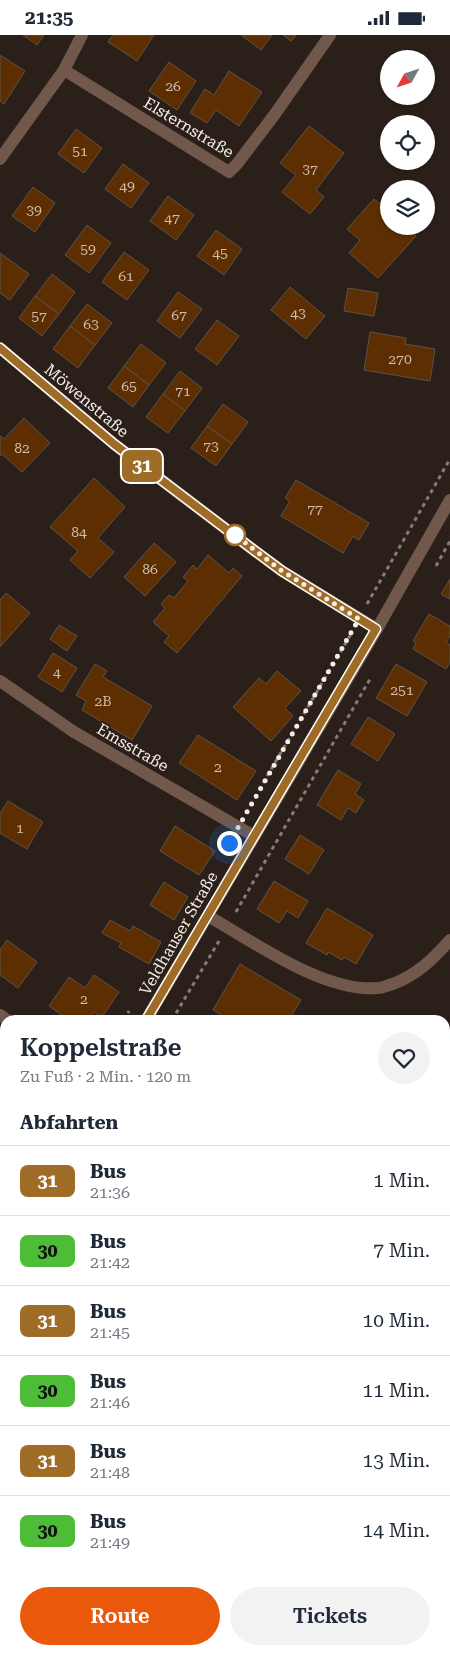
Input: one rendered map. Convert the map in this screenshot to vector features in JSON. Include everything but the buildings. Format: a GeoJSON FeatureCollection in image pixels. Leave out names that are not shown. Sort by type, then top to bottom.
{"type":"FeatureCollection","features":[{"type":"Feature","properties":{"kind":"street"},"geometry":{"type":"LineString","coordinates":[[0,159],[64,70],[82,35]]}},
{"type":"Feature","properties":{"kind":"street","name":"Elsternstraße"},"geometry":{"type":"LineString","coordinates":[[64,70],[229,172],[238,164],[275,114],[330,35]]}},
{"type":"Feature","properties":{"kind":"street","name":"Möwenstraße"},"geometry":{"type":"LineString","coordinates":[[0,348],[114,444],[282,571],[376,629]]}},
{"type":"Feature","properties":{"kind":"street","name":"Veldhauser Straße"},"geometry":{"type":"LineString","coordinates":[[149,1015],[450,500]]}},
{"type":"Feature","properties":{"kind":"street","name":"Emsstraße"},"geometry":{"type":"LineString","coordinates":[[0,681],[74,732],[254,836]]}},
{"type":"Feature","properties":{"kind":"street"},"geometry":{"type":"LineString","coordinates":[[208,915],[294,966],[334,983],[357,988],[380,989],[407,979],[429,964],[450,940]]}},
{"type":"Feature","properties":{"kind":"path"},"geometry":{"type":"LineString","coordinates":[[262,785],[450,459]]}},
{"type":"Feature","properties":{"kind":"path"},"geometry":{"type":"LineString","coordinates":[[435,567],[450,541]]}},
{"type":"Feature","properties":{"kind":"path"},"geometry":{"type":"LineString","coordinates":[[175,1015],[228,927],[371,678]]}},
{"type":"Feature","properties":{"kind":"path"},"geometry":{"type":"LineString","coordinates":[[127,1015],[134,1003]]}},
{"type":"Feature","properties":{"kind":"bus line","name":"31"},"geometry":{"type":"LineString","coordinates":[[0,348],[114,444],[255,551],[282,571],[376,629],[149,1015]]}},
{"type":"Feature","properties":{"kind":"route"},"geometry":{"type":"LineString","coordinates":[[229,843],[359,619],[282,571],[235,535]]}}]}
